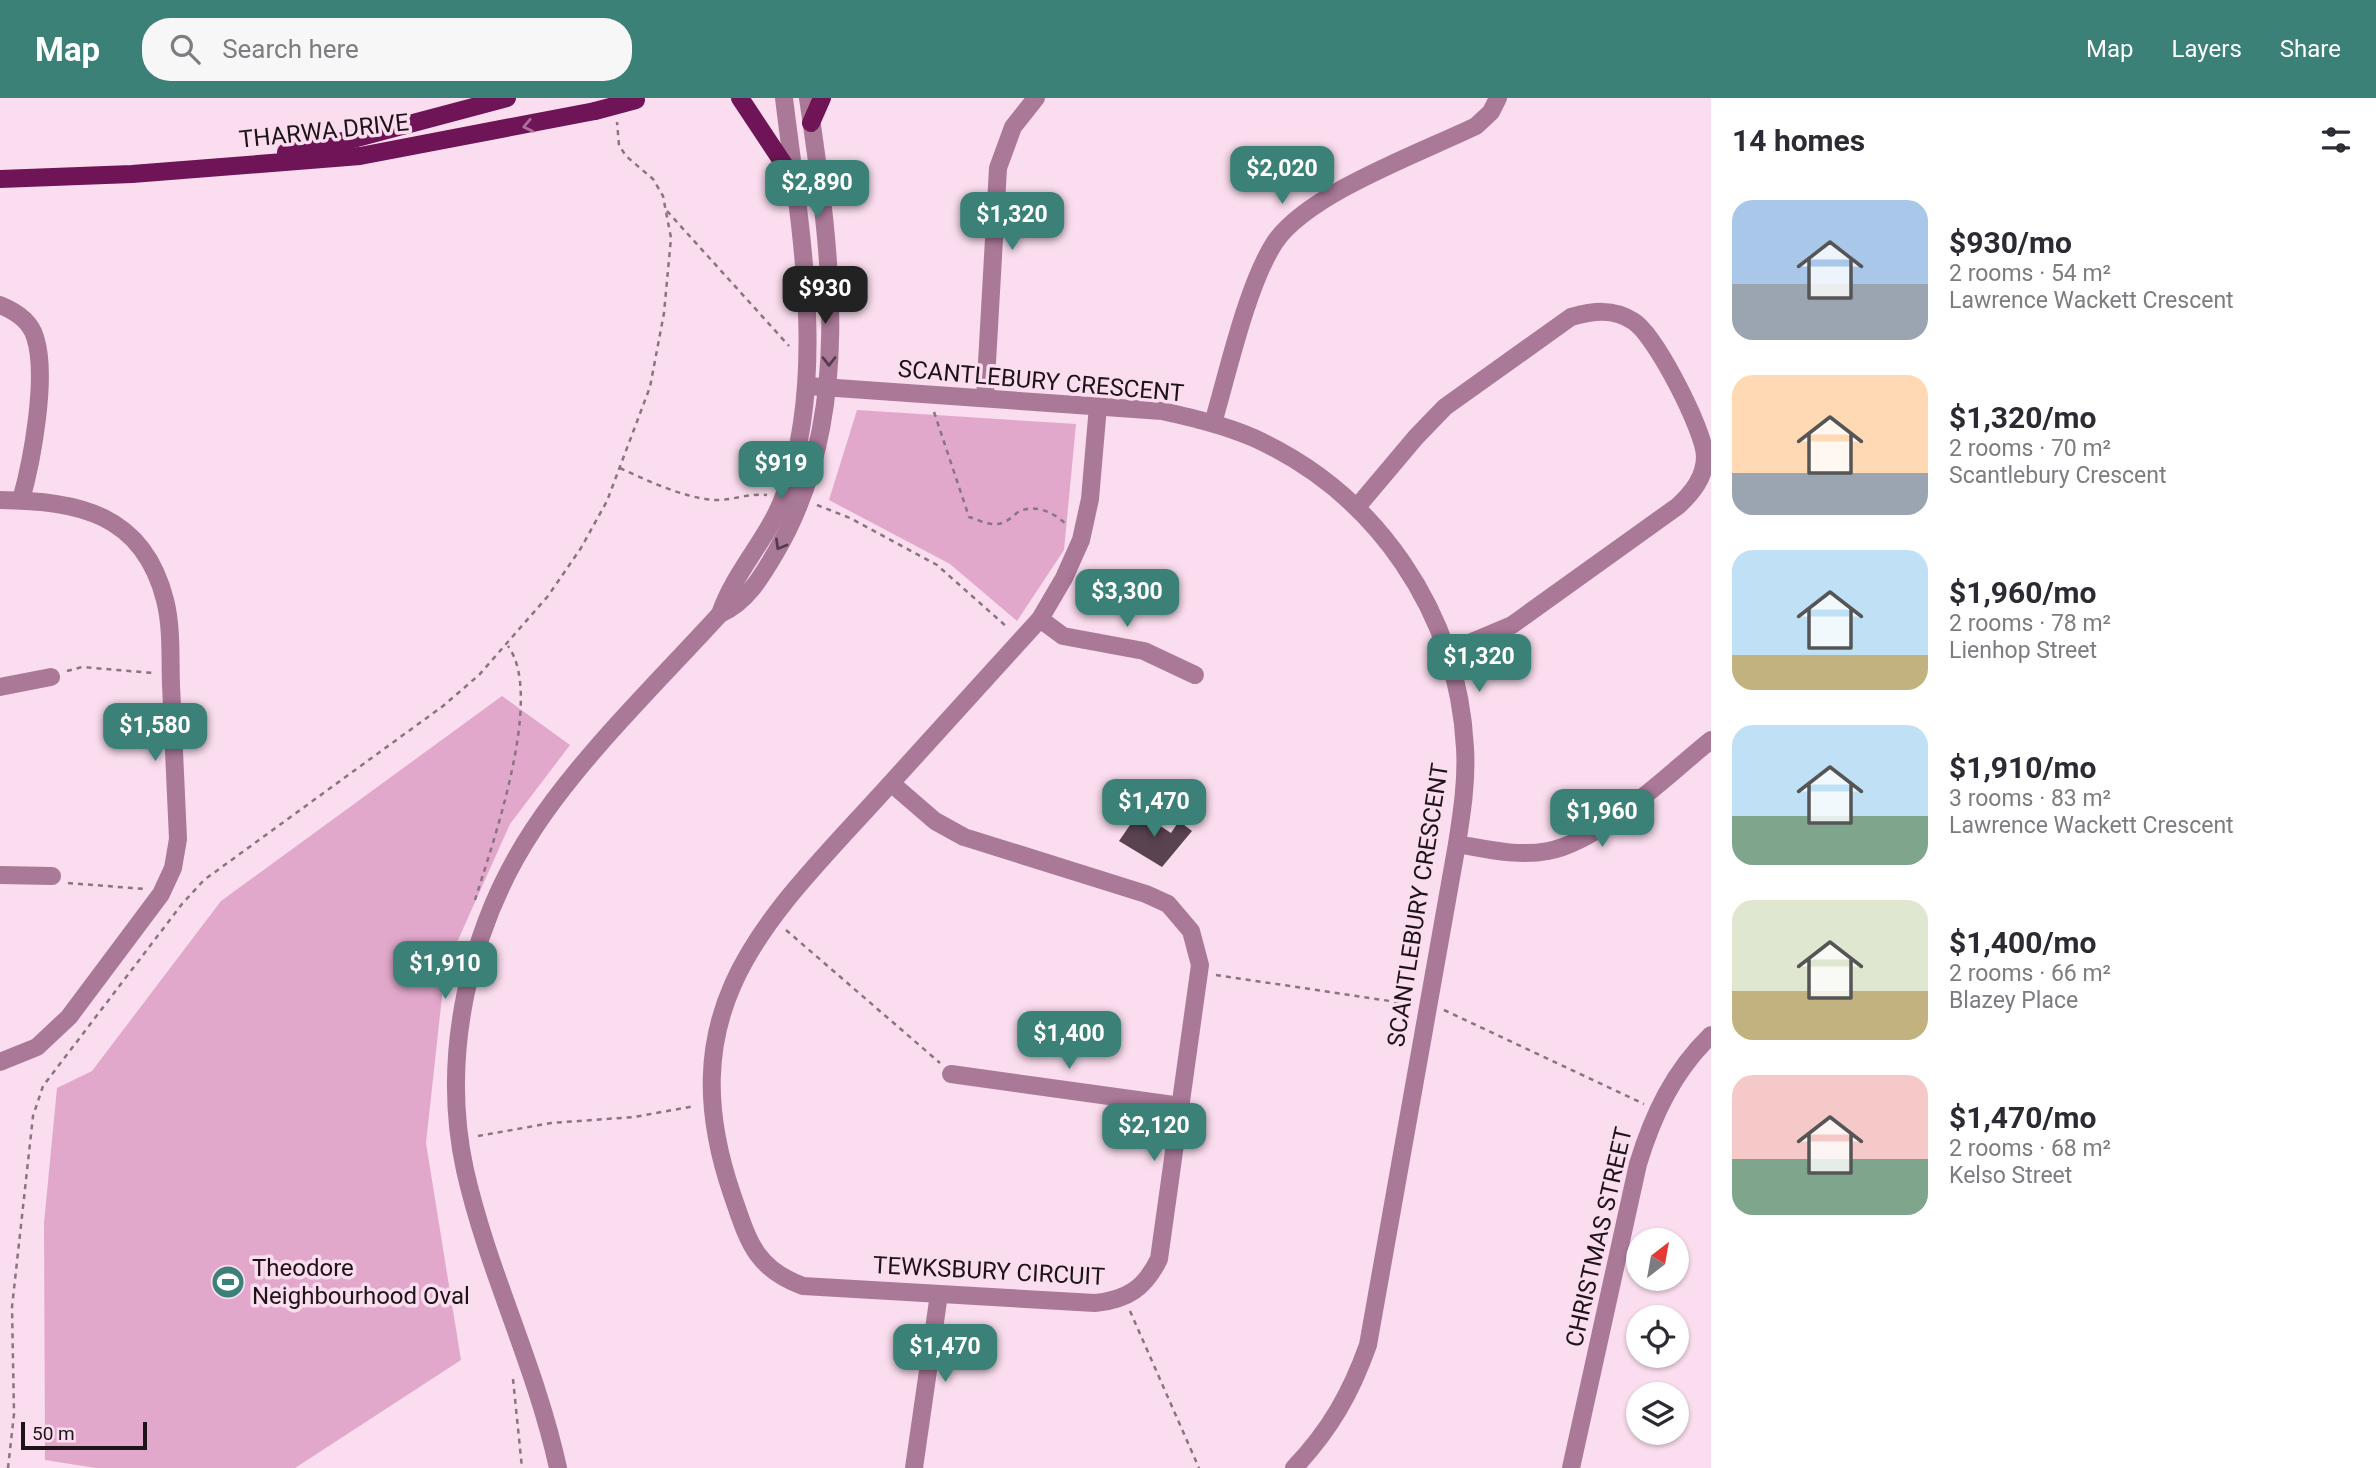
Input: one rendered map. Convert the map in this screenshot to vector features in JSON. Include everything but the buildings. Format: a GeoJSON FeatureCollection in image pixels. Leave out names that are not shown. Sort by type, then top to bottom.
{"type":"FeatureCollection","features":[{"type":"Feature","properties":{"kind":"main road","name":"THARWA DRIVE"},"geometry":{"type":"LineString","coordinates":[[214,166],[354,139],[507,98]]}},
{"type":"Feature","properties":{"kind":"main road"},"geometry":{"type":"LineString","coordinates":[[740,98],[793,178]]}},
{"type":"Feature","properties":{"kind":"main road"},"geometry":{"type":"LineString","coordinates":[[811,123],[822,98]]}},
{"type":"Feature","properties":{"kind":"main road","name":"THARWA DRIVE"},"geometry":{"type":"LineString","coordinates":[[0,180],[360,156],[595,111],[640,99]]}},
{"type":"Feature","properties":{"kind":"street"},"geometry":{"type":"LineString","coordinates":[[720,614],[726,596],[765,536],[782,500],[802,438],[808,386],[807,352],[784,98]]}},
{"type":"Feature","properties":{"kind":"street"},"geometry":{"type":"LineString","coordinates":[[558,1468],[548,1420],[480,1225],[465,1168],[457,1080],[466,992],[492,907],[533,829],[569,782],[720,614],[744,598],[765,571],[799,508],[819,448],[829,388],[828,274],[808,98]]}},
{"type":"Feature","properties":{"kind":"street"},"geometry":{"type":"LineString","coordinates":[[985,398],[998,168],[1013,127],[1036,98]]}},
{"type":"Feature","properties":{"kind":"street"},"geometry":{"type":"LineString","coordinates":[[1213,423],[1259,272],[1284,231],[1321,200],[1476,127],[1491,112],[1498,98]]}},
{"type":"Feature","properties":{"kind":"street"},"geometry":{"type":"LineString","coordinates":[[0,305],[14,310],[27,321],[36,337],[36,435],[21,500]]}},
{"type":"Feature","properties":{"kind":"street"},"geometry":{"type":"LineString","coordinates":[[1357,507],[1445,407],[1571,317],[1592,311],[1614,312],[1633,321],[1655,344],[1701,435],[1704,464],[1693,492],[1678,506],[1512,625],[1448,652]]}},
{"type":"Feature","properties":{"kind":"street","name":"SCANTLEBURY CRESCENT"},"geometry":{"type":"LineString","coordinates":[[808,386],[1162,411],[1213,423],[1252,437],[1290,456],[1357,507],[1386,539],[1411,574],[1432,612],[1448,652],[1460,700],[1465,750],[1464,799],[1457,844],[1368,1345],[1354,1385],[1334,1422],[1294,1468]]}},
{"type":"Feature","properties":{"kind":"street","name":"TEWKSBURY CIRCUIT"},"geometry":{"type":"LineString","coordinates":[[891,783],[935,821],[964,838],[1146,894],[1177,912],[1191,931],[1200,965],[1159,1259],[1150,1278],[1135,1292],[1116,1301],[1095,1303],[803,1286],[782,1278],[764,1265],[747,1237],[721,1161],[712,1107],[715,1048],[721,1017],[743,960],[783,903],[891,783],[1021,639],[1040,619],[1064,578],[1080,542],[1090,499],[1098,406]]}},
{"type":"Feature","properties":{"kind":"street"},"geometry":{"type":"LineString","coordinates":[[0,500],[59,502],[103,516],[138,546],[155,571],[168,616],[178,839],[173,868],[161,894],[69,1017],[37,1047],[0,1062]]}},
{"type":"Feature","properties":{"kind":"street"},"geometry":{"type":"LineString","coordinates":[[1040,619],[1062,635],[1144,652],[1195,675]]}},
{"type":"Feature","properties":{"kind":"street"},"geometry":{"type":"LineString","coordinates":[[0,687],[51,677]]}},
{"type":"Feature","properties":{"kind":"street"},"geometry":{"type":"LineString","coordinates":[[1457,844],[1533,853],[1578,842],[1604,825],[1711,740]]}},
{"type":"Feature","properties":{"kind":"street"},"geometry":{"type":"LineString","coordinates":[[0,875],[52,876]]}},
{"type":"Feature","properties":{"kind":"street","name":"CHRISTMAS STREET"},"geometry":{"type":"LineString","coordinates":[[1571,1468],[1638,1164],[1651,1122],[1684,1065],[1711,1035]]}},
{"type":"Feature","properties":{"kind":"street"},"geometry":{"type":"LineString","coordinates":[[951,1074],[1181,1106]]}},
{"type":"Feature","properties":{"kind":"street"},"geometry":{"type":"LineString","coordinates":[[914,1468],[939,1294]]}},
{"type":"Feature","properties":{"kind":"path"},"geometry":{"type":"LineString","coordinates":[[8,1468],[14,1414],[12,1307],[33,1116],[43,1086],[182,904],[204,880],[443,706],[508,646],[581,548],[607,501],[650,387],[664,313],[671,239],[667,211],[653,179],[626,156],[619,145],[617,111]]}},
{"type":"Feature","properties":{"kind":"path"},"geometry":{"type":"LineString","coordinates":[[667,211],[789,346],[797,353],[807,352]]}},
{"type":"Feature","properties":{"kind":"path"},"geometry":{"type":"LineString","coordinates":[[932,395],[931,404],[969,517],[992,525],[1002,523],[1021,511],[1036,509],[1053,513],[1066,523],[1073,534],[1071,539],[1080,542]]}},
{"type":"Feature","properties":{"kind":"path"},"geometry":{"type":"LineString","coordinates":[[620,468],[650,482],[714,500],[753,493],[782,500]]}},
{"type":"Feature","properties":{"kind":"path"},"geometry":{"type":"LineString","coordinates":[[799,508],[809,511],[813,504],[849,518],[937,565],[1021,639]]}},
{"type":"Feature","properties":{"kind":"path"},"geometry":{"type":"LineString","coordinates":[[473,908],[510,782],[517,733],[520,693],[517,669],[508,646]]}},
{"type":"Feature","properties":{"kind":"path"},"geometry":{"type":"LineString","coordinates":[[51,677],[82,667],[160,674]]}},
{"type":"Feature","properties":{"kind":"path"},"geometry":{"type":"LineString","coordinates":[[52,876],[71,885],[152,889]]}},
{"type":"Feature","properties":{"kind":"path"},"geometry":{"type":"LineString","coordinates":[[778,924],[951,1074]]}},
{"type":"Feature","properties":{"kind":"path"},"geometry":{"type":"LineString","coordinates":[[480,1148],[478,1136],[551,1123],[635,1117],[698,1106],[712,1107]]}},
{"type":"Feature","properties":{"kind":"path"},"geometry":{"type":"LineString","coordinates":[[1128,1306],[1199,1468]]}},
{"type":"Feature","properties":{"kind":"path"},"geometry":{"type":"LineString","coordinates":[[513,1378],[522,1468]]}},
{"type":"Feature","properties":{"kind":"shaded area"},"geometry":{"type":"Polygon","coordinates":[[[857,410],[1076,424],[1064,550],[1017,621],[950,564],[829,500],[857,410]]]}},
{"type":"Feature","properties":{"kind":"shaded area"},"geometry":{"type":"Polygon","coordinates":[[[502,696],[570,745],[510,824],[445,969],[426,1143],[461,1360],[295,1468],[96,1468],[45,1460],[44,1223],[57,1088],[92,1071],[221,901],[502,696]]]}},
{"type":"Feature","properties":{"kind":"place","name":"Theodore Neighbourhood Oval"},"geometry":{"type":"Point","coordinates":[228,1282]}}]}
